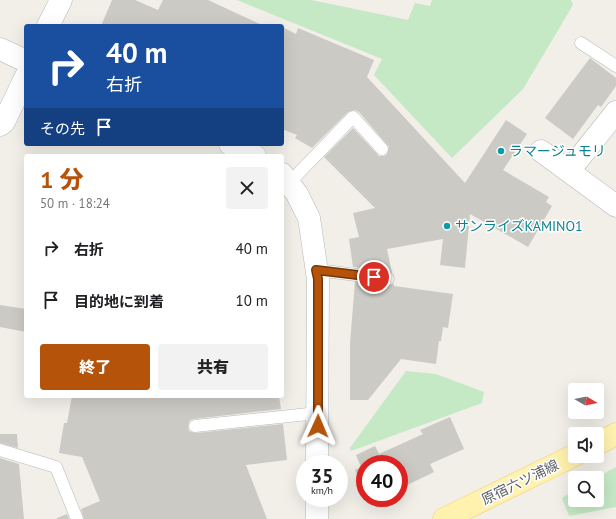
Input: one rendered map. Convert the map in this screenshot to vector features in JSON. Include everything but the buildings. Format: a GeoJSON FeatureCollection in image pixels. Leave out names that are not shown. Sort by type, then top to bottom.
{"type":"FeatureCollection","features":[{"type":"Feature","properties":{"kind":"main road"},"geometry":{"type":"LineString","coordinates":[[604,440],[616,434]]}},
{"type":"Feature","properties":{"kind":"main road","name":"原宿六ツ浦線"},"geometry":{"type":"LineString","coordinates":[[444,519],[568,457]]}},
{"type":"Feature","properties":{"kind":"street"},"geometry":{"type":"LineString","coordinates":[[49,24],[61,0]]}},
{"type":"Feature","properties":{"kind":"street"},"geometry":{"type":"LineString","coordinates":[[0,49],[24,60]]}},
{"type":"Feature","properties":{"kind":"street"},"geometry":{"type":"LineString","coordinates":[[0,125],[4,122],[24,80]]}},
{"type":"Feature","properties":{"kind":"street"},"geometry":{"type":"LineString","coordinates":[[568,171],[616,112]]}},
{"type":"Feature","properties":{"kind":"street"},"geometry":{"type":"LineString","coordinates":[[234,146],[252,154]]}},
{"type":"Feature","properties":{"kind":"street"},"geometry":{"type":"LineString","coordinates":[[541,151],[616,206]]}},
{"type":"Feature","properties":{"kind":"street"},"geometry":{"type":"LineString","coordinates":[[285,178],[297,194],[309,218],[318,279],[317,455]]}},
{"type":"Feature","properties":{"kind":"street"},"geometry":{"type":"LineString","coordinates":[[317,507],[317,519]]}},
{"type":"Feature","properties":{"kind":"lane"},"geometry":{"type":"LineString","coordinates":[[581,43],[616,66]]}},
{"type":"Feature","properties":{"kind":"lane"},"geometry":{"type":"LineString","coordinates":[[285,178],[353,117],[382,149]]}},
{"type":"Feature","properties":{"kind":"lane"},"geometry":{"type":"LineString","coordinates":[[316,270],[388,279]]}},
{"type":"Feature","properties":{"kind":"lane"},"geometry":{"type":"LineString","coordinates":[[195,426],[318,413]]}},
{"type":"Feature","properties":{"kind":"lane"},"geometry":{"type":"LineString","coordinates":[[0,450],[56,467],[77,519]]}},
{"type":"Feature","properties":{"kind":"green space"},"geometry":{"type":"Polygon","coordinates":[[[237,0],[311,0],[408,20],[415,3],[430,6],[432,0],[571,0],[573,5],[523,89],[452,158],[374,75],[382,59],[237,0]]]}},
{"type":"Feature","properties":{"kind":"green space"},"geometry":{"type":"Polygon","coordinates":[[[406,371],[436,374],[484,392],[482,403],[351,451],[350,448],[406,371]]]}},
{"type":"Feature","properties":{"kind":"green space"},"geometry":{"type":"Polygon","coordinates":[[[616,467],[616,507],[569,516],[562,498],[568,494],[568,507],[604,507],[604,474],[616,467]]]}},
{"type":"Feature","properties":{"kind":"place","name":"ラマージュモリ"},"geometry":{"type":"Point","coordinates":[501,151]}},
{"type":"Feature","properties":{"kind":"place","name":"サンライズKAMINO1"},"geometry":{"type":"Point","coordinates":[447,226]}},
{"type":"Feature","properties":{"kind":"route"},"geometry":{"type":"LineString","coordinates":[[318,426],[318,279],[316,270],[374,277]]}}]}
